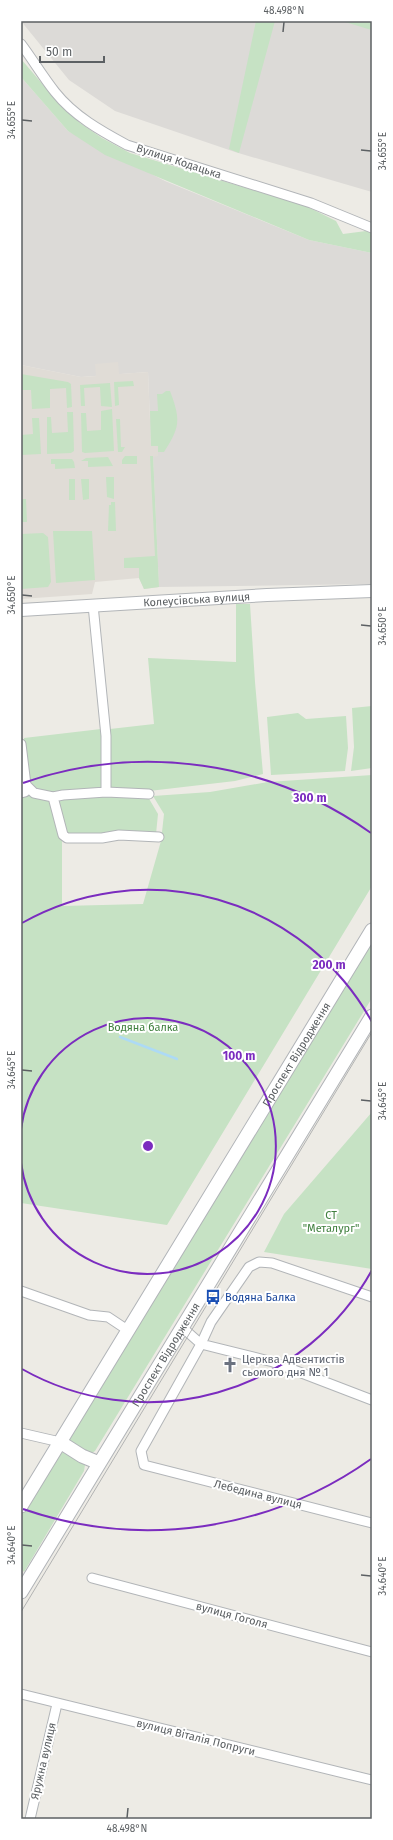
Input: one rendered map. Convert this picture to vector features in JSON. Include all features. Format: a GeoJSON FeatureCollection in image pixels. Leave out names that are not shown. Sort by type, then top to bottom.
{"type":"FeatureCollection","features":[{"type":"Feature","properties":{"kind":"main road","name":"Проспект Відродження"},"geometry":{"type":"LineString","coordinates":[[21,1506],[372,930]]}},
{"type":"Feature","properties":{"kind":"main road","name":"Проспект Відродження"},"geometry":{"type":"LineString","coordinates":[[23,1583],[183,1328],[372,1016]]}},
{"type":"Feature","properties":{"kind":"main road"},"geometry":{"type":"LineString","coordinates":[[60,1442],[82,1456],[99,1463]]}},
{"type":"Feature","properties":{"kind":"street","name":"Вулиця Кодацька"},"geometry":{"type":"LineString","coordinates":[[21,44],[56,93],[80,116],[109,136],[127,145],[311,203],[372,228]]}},
{"type":"Feature","properties":{"kind":"street","name":"Колеусівська вулиця"},"geometry":{"type":"LineString","coordinates":[[21,610],[260,595],[372,591]]}},
{"type":"Feature","properties":{"kind":"street"},"geometry":{"type":"LineString","coordinates":[[93,605],[106,736],[106,792]]}},
{"type":"Feature","properties":{"kind":"street"},"geometry":{"type":"LineString","coordinates":[[21,744],[23,789],[53,798],[63,795],[106,792],[149,794]]}},
{"type":"Feature","properties":{"kind":"street"},"geometry":{"type":"LineString","coordinates":[[53,798],[63,835],[67,838],[102,838],[119,834],[159,837]]}},
{"type":"Feature","properties":{"kind":"street"},"geometry":{"type":"LineString","coordinates":[[201,1344],[211,1322],[250,1267],[259,1262],[272,1263],[372,1297]]}},
{"type":"Feature","properties":{"kind":"street"},"geometry":{"type":"LineString","coordinates":[[21,1291],[89,1315],[108,1317],[129,1331]]}},
{"type":"Feature","properties":{"kind":"street"},"geometry":{"type":"LineString","coordinates":[[183,1328],[201,1344],[274,1362],[372,1400]]}},
{"type":"Feature","properties":{"kind":"street","name":"Лебедина вулиця"},"geometry":{"type":"LineString","coordinates":[[201,1344],[141,1451],[144,1465],[372,1522]]}},
{"type":"Feature","properties":{"kind":"street"},"geometry":{"type":"LineString","coordinates":[[21,1433],[60,1442]]}},
{"type":"Feature","properties":{"kind":"street","name":"вулиця Гоголя"},"geometry":{"type":"LineString","coordinates":[[92,1578],[372,1652]]}},
{"type":"Feature","properties":{"kind":"street","name":"вулиця Віталія Попруги"},"geometry":{"type":"LineString","coordinates":[[21,1694],[372,1780]]}},
{"type":"Feature","properties":{"kind":"street","name":"Яружна вулиця"},"geometry":{"type":"LineString","coordinates":[[30,1819],[57,1704]]}},
{"type":"Feature","properties":{"kind":"shaded area"},"geometry":{"type":"Polygon","coordinates":[[[21,21],[372,21],[372,192],[235,152],[115,111],[69,80],[21,21]]]}},
{"type":"Feature","properties":{"kind":"shaded area"},"geometry":{"type":"Polygon","coordinates":[[[21,77],[68,131],[165,181],[309,240],[372,253],[372,584],[159,587],[153,456],[158,445],[151,446],[148,372],[81,377],[21,365],[21,77]]]}},
{"type":"Feature","properties":{"kind":"shaded area"},"geometry":{"type":"Polygon","coordinates":[[[118,362],[119,374],[148,372],[151,445],[158,445],[158,456],[153,457],[159,587],[144,589],[139,578],[95,582],[92,594],[21,599],[21,365],[81,377],[96,376],[95,364],[118,362]]]}},
{"type":"Feature","properties":{"kind":"green space"},"geometry":{"type":"Polygon","coordinates":[[[256,21],[275,21],[239,153],[229,149],[256,21]]]}},
{"type":"Feature","properties":{"kind":"green space"},"geometry":{"type":"Polygon","coordinates":[[[342,21],[372,21],[372,30],[368,29],[342,21]]]}},
{"type":"Feature","properties":{"kind":"green space"},"geometry":{"type":"Polygon","coordinates":[[[21,59],[51,94],[80,123],[102,138],[130,153],[306,206],[336,221],[343,234],[366,231],[372,233],[372,253],[309,240],[105,155],[68,131],[21,77],[21,59]]]}},
{"type":"Feature","properties":{"kind":"green space"},"geometry":{"type":"Polygon","coordinates":[[[21,374],[68,382],[71,384],[72,407],[67,408],[66,388],[50,389],[50,408],[32,409],[31,390],[21,390],[21,374]]]}},
{"type":"Feature","properties":{"kind":"green space"},"geometry":{"type":"Polygon","coordinates":[[[133,381],[134,386],[118,387],[119,405],[115,406],[114,382],[133,381]]]}},
{"type":"Feature","properties":{"kind":"green space"},"geometry":{"type":"Polygon","coordinates":[[[110,383],[112,407],[101,406],[100,387],[84,388],[85,406],[81,406],[80,385],[110,383]]]}},
{"type":"Feature","properties":{"kind":"green space"},"geometry":{"type":"Polygon","coordinates":[[[166,391],[170,391],[174,401],[177,423],[173,436],[164,452],[158,452],[158,446],[151,446],[150,411],[158,411],[157,394],[162,394],[166,391]]]}},
{"type":"Feature","properties":{"kind":"green space"},"geometry":{"type":"Polygon","coordinates":[[[112,409],[114,451],[82,452],[81,413],[86,413],[87,431],[101,430],[101,411],[112,409]]]}},
{"type":"Feature","properties":{"kind":"green space"},"geometry":{"type":"Polygon","coordinates":[[[67,412],[73,412],[74,451],[71,453],[47,454],[47,417],[51,417],[52,433],[68,432],[67,412]]]}},
{"type":"Feature","properties":{"kind":"green space"},"geometry":{"type":"Polygon","coordinates":[[[32,418],[39,418],[41,454],[21,455],[21,435],[33,434],[32,418]]]}},
{"type":"Feature","properties":{"kind":"green space"},"geometry":{"type":"Polygon","coordinates":[[[116,419],[120,419],[121,447],[125,447],[122,452],[118,452],[116,419]]]}},
{"type":"Feature","properties":{"kind":"green space"},"geometry":{"type":"Polygon","coordinates":[[[125,456],[137,456],[137,464],[122,464],[122,460],[125,456]]]}},
{"type":"Feature","properties":{"kind":"green space"},"geometry":{"type":"Polygon","coordinates":[[[150,456],[153,456],[159,587],[144,589],[139,578],[139,568],[124,568],[124,558],[155,556],[150,456]]]}},
{"type":"Feature","properties":{"kind":"green space"},"geometry":{"type":"Polygon","coordinates":[[[108,457],[113,466],[88,467],[88,461],[81,461],[86,458],[108,457]]]}},
{"type":"Feature","properties":{"kind":"green space"},"geometry":{"type":"Polygon","coordinates":[[[51,459],[72,459],[75,468],[55,469],[55,464],[51,464],[51,459]]]}},
{"type":"Feature","properties":{"kind":"green space"},"geometry":{"type":"Polygon","coordinates":[[[106,477],[114,477],[114,499],[107,497],[106,477]]]}},
{"type":"Feature","properties":{"kind":"green space"},"geometry":{"type":"Polygon","coordinates":[[[69,479],[75,479],[75,500],[69,500],[69,479]]]}},
{"type":"Feature","properties":{"kind":"green space"},"geometry":{"type":"Polygon","coordinates":[[[81,479],[89,479],[89,499],[83,500],[81,479]]]}},
{"type":"Feature","properties":{"kind":"green space"},"geometry":{"type":"Polygon","coordinates":[[[21,499],[26,499],[27,522],[21,522],[21,499]]]}},
{"type":"Feature","properties":{"kind":"green space"},"geometry":{"type":"Polygon","coordinates":[[[111,502],[115,502],[116,531],[108,531],[109,505],[111,505],[111,502]]]}},
{"type":"Feature","properties":{"kind":"green space"},"geometry":{"type":"Polygon","coordinates":[[[53,531],[92,531],[95,580],[56,583],[53,531]]]}},
{"type":"Feature","properties":{"kind":"green space"},"geometry":{"type":"Polygon","coordinates":[[[43,533],[48,537],[51,582],[48,587],[21,589],[21,534],[43,533]]]}},
{"type":"Feature","properties":{"kind":"green space"},"geometry":{"type":"Polygon","coordinates":[[[236,604],[250,604],[263,774],[235,781],[149,791],[109,787],[110,729],[154,724],[148,658],[236,662],[236,604]]]}},
{"type":"Feature","properties":{"kind":"green space"},"geometry":{"type":"Polygon","coordinates":[[[372,706],[372,768],[351,771],[354,747],[352,708],[372,706]]]}},
{"type":"Feature","properties":{"kind":"green space"},"geometry":{"type":"Polygon","coordinates":[[[298,713],[306,719],[346,716],[348,748],[345,771],[271,775],[267,717],[298,713]]]}},
{"type":"Feature","properties":{"kind":"green space"},"geometry":{"type":"Polygon","coordinates":[[[101,729],[103,735],[102,788],[46,792],[37,790],[28,783],[24,738],[101,729]]]}},
{"type":"Feature","properties":{"kind":"green space","name":"Водяна балка"},"geometry":{"type":"Polygon","coordinates":[[[372,775],[372,886],[167,1225],[21,1203],[21,796],[28,794],[51,800],[62,841],[62,906],[143,904],[161,841],[164,814],[153,796],[210,792],[268,782],[372,775]]]}},
{"type":"Feature","properties":{"kind":"green space"},"geometry":{"type":"Polygon","coordinates":[[[101,795],[148,797],[158,814],[156,834],[128,830],[103,833],[66,834],[57,799],[101,795]]]}},
{"type":"Feature","properties":{"kind":"green space"},"geometry":{"type":"Polygon","coordinates":[[[372,938],[372,998],[95,1451],[92,1453],[68,1444],[69,1435],[372,938]]]}},
{"type":"Feature","properties":{"kind":"green space","name":"СТ \"Металург\""},"geometry":{"type":"Polygon","coordinates":[[[372,1112],[372,1269],[264,1252],[284,1214],[372,1112]]]}},
{"type":"Feature","properties":{"kind":"green space"},"geometry":{"type":"Polygon","coordinates":[[[61,1452],[82,1459],[85,1465],[84,1471],[24,1572],[21,1568],[21,1515],[57,1455],[61,1452]]]}},
{"type":"Feature","properties":{"kind":"waterway"},"geometry":{"type":"LineString","coordinates":[[120,1037],[177,1059]]}},
{"type":"Feature","properties":{"kind":"tram line"},"geometry":{"type":"LineString","coordinates":[[21,1612],[372,1032]]}},
{"type":"Feature","properties":{"kind":"place","name":"Водяна Балка"},"geometry":{"type":"Point","coordinates":[213,1297]}},
{"type":"Feature","properties":{"kind":"place","name":"Церква Адвентистів сьомого дня № 1"},"geometry":{"type":"Point","coordinates":[230,1365]}}]}
